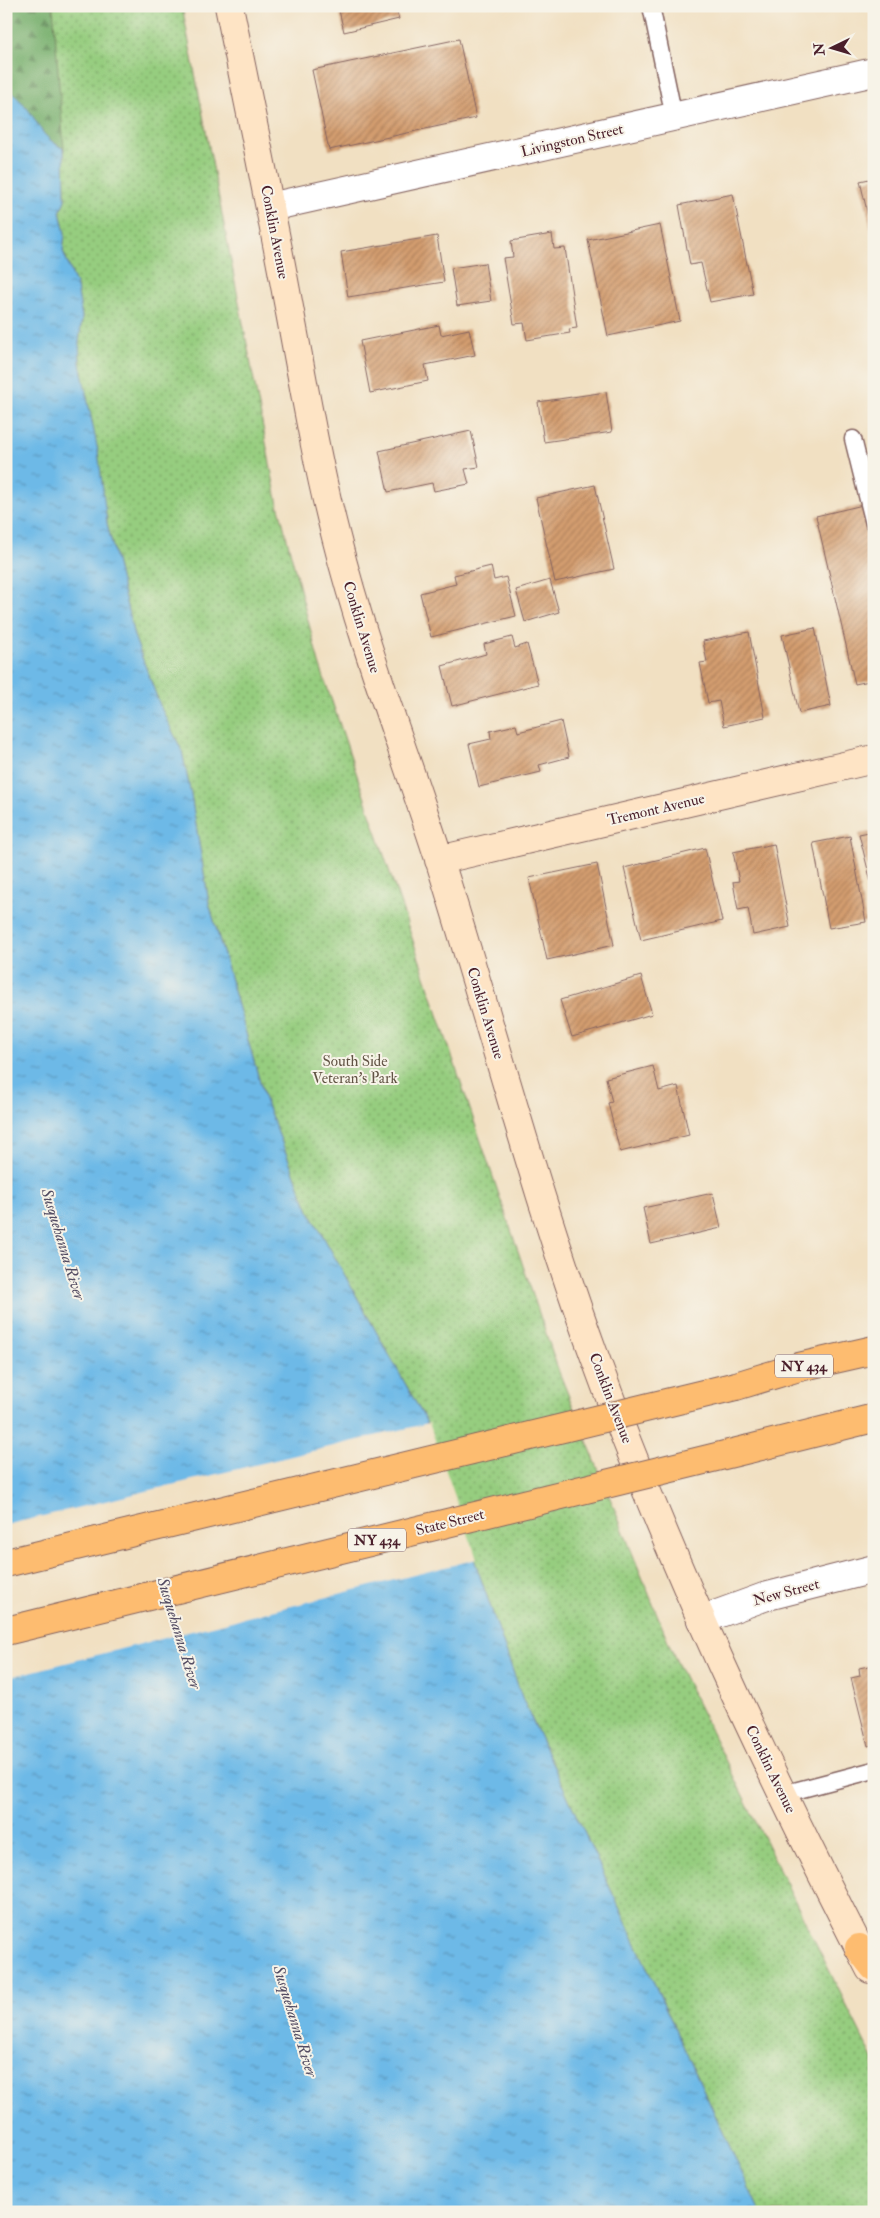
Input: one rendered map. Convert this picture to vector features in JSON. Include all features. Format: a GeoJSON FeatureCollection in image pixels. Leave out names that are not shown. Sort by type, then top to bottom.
{"type":"FeatureCollection","features":[{"type":"Feature","properties":{"kind":"main road","name":"Conklin Avenue"},"geometry":{"type":"LineString","coordinates":[[229,6],[270,206],[316,450],[336,540],[368,653],[439,860],[556,1246],[594,1355],[701,1620],[742,1712],[867,1958],[874,1976]]}},
{"type":"Feature","properties":{"kind":"main road","name":"Tremont Avenue"},"geometry":{"type":"LineString","coordinates":[[439,860],[874,759]]}},
{"type":"Feature","properties":{"kind":"main road","name":"NY 434"},"geometry":{"type":"LineString","coordinates":[[6,1563],[736,1386],[799,1367],[874,1350]]}},
{"type":"Feature","properties":{"kind":"main road","name":"State Street"},"geometry":{"type":"LineString","coordinates":[[6,1630],[874,1418]]}},
{"type":"Feature","properties":{"kind":"street","name":"Livingston Street"},"geometry":{"type":"LineString","coordinates":[[270,206],[874,72]]}},
{"type":"Feature","properties":{"kind":"street","name":"New Street"},"geometry":{"type":"LineString","coordinates":[[701,1620],[764,1597],[874,1569]]}},
{"type":"Feature","properties":{"kind":"lane"},"geometry":{"type":"LineString","coordinates":[[651,6],[674,117]]}},
{"type":"Feature","properties":{"kind":"lane"},"geometry":{"type":"LineString","coordinates":[[853,439],[874,524]]}},
{"type":"Feature","properties":{"kind":"lane"},"geometry":{"type":"LineString","coordinates":[[783,1794],[874,1770]]}},
{"type":"Feature","properties":{"kind":"green space","name":"South Side Veteran's Park"},"geometry":{"type":"Polygon","coordinates":[[[6,6],[182,6],[277,500],[319,663],[559,1372],[674,1656],[874,2061],[874,2212],[760,2212],[523,1700],[426,1421],[309,1211],[265,1100],[209,903],[182,751],[161,708],[134,636],[107,523],[92,422],[80,363],[79,342],[82,317],[77,287],[63,251],[65,233],[60,212],[65,200],[64,149],[31,115],[6,80],[6,6]]]}},
{"type":"Feature","properties":{"kind":"green space"},"geometry":{"type":"Polygon","coordinates":[[[6,6],[53,6],[64,149],[45,137],[31,115],[9,90],[6,80],[6,6]]]}},
{"type":"Feature","properties":{"kind":"water","name":"Susquehanna River"},"geometry":{"type":"Polygon","coordinates":[[[6,80],[12,92],[27,108],[45,135],[64,149],[65,200],[60,212],[65,233],[63,251],[77,287],[82,317],[79,342],[80,363],[98,451],[107,523],[134,636],[161,708],[182,751],[209,903],[265,1100],[309,1211],[426,1421],[523,1700],[760,2212],[6,2212],[6,80]]]}},
{"type":"Feature","properties":{"kind":"pier"},"geometry":{"type":"Polygon","coordinates":[[[429,1423],[477,1559],[6,1678],[6,1525],[429,1423]]]}},
{"type":"Feature","properties":{"kind":"building"},"geometry":{"type":"Polygon","coordinates":[[[338,6],[395,6],[399,19],[344,32],[338,6]]]}},
{"type":"Feature","properties":{"kind":"building"},"geometry":{"type":"Polygon","coordinates":[[[459,39],[476,118],[329,150],[312,70],[459,39]]]}},
{"type":"Feature","properties":{"kind":"building"},"geometry":{"type":"Polygon","coordinates":[[[874,178],[874,237],[873,237],[860,181],[874,178]]]}},
{"type":"Feature","properties":{"kind":"building"},"geometry":{"type":"Polygon","coordinates":[[[733,194],[753,294],[710,302],[701,263],[690,265],[679,205],[733,194]]]}},
{"type":"Feature","properties":{"kind":"building"},"geometry":{"type":"Polygon","coordinates":[[[660,225],[680,321],[608,336],[588,240],[660,225]]]}},
{"type":"Feature","properties":{"kind":"building"},"geometry":{"type":"Polygon","coordinates":[[[552,234],[554,249],[565,248],[577,328],[569,329],[570,333],[527,340],[524,323],[514,324],[503,258],[513,257],[511,241],[552,234]]]}},
{"type":"Feature","properties":{"kind":"building"},"geometry":{"type":"Polygon","coordinates":[[[437,236],[444,282],[348,297],[341,252],[437,236]]]}},
{"type":"Feature","properties":{"kind":"building"},"geometry":{"type":"Polygon","coordinates":[[[485,263],[491,301],[457,306],[451,268],[485,263]]]}},
{"type":"Feature","properties":{"kind":"building"},"geometry":{"type":"Polygon","coordinates":[[[439,325],[441,335],[469,329],[475,355],[425,365],[428,381],[370,393],[360,341],[439,325]]]}},
{"type":"Feature","properties":{"kind":"building"},"geometry":{"type":"Polygon","coordinates":[[[606,392],[612,432],[544,442],[538,402],[606,392]]]}},
{"type":"Feature","properties":{"kind":"building"},"geometry":{"type":"Polygon","coordinates":[[[471,431],[479,467],[465,469],[469,484],[434,491],[432,483],[388,492],[379,451],[471,431]]]}},
{"type":"Feature","properties":{"kind":"building"},"geometry":{"type":"Polygon","coordinates":[[[595,485],[614,569],[555,582],[536,498],[595,485]]]}},
{"type":"Feature","properties":{"kind":"building"},"geometry":{"type":"Polygon","coordinates":[[[863,505],[874,552],[874,680],[855,684],[816,516],[863,505]]]}},
{"type":"Feature","properties":{"kind":"building"},"geometry":{"type":"Polygon","coordinates":[[[491,566],[494,580],[506,577],[516,616],[431,637],[420,593],[456,584],[454,575],[491,566]]]}},
{"type":"Feature","properties":{"kind":"building"},"geometry":{"type":"Polygon","coordinates":[[[550,580],[559,612],[525,622],[516,590],[550,580]]]}},
{"type":"Feature","properties":{"kind":"building"},"geometry":{"type":"Polygon","coordinates":[[[815,628],[831,706],[799,713],[782,635],[815,628]]]}},
{"type":"Feature","properties":{"kind":"building"},"geometry":{"type":"Polygon","coordinates":[[[749,632],[765,717],[724,726],[719,701],[708,703],[700,663],[707,662],[703,641],[749,632]]]}},
{"type":"Feature","properties":{"kind":"building"},"geometry":{"type":"Polygon","coordinates":[[[512,637],[515,648],[527,644],[538,684],[452,706],[442,666],[486,654],[484,644],[512,637]]]}},
{"type":"Feature","properties":{"kind":"building"},"geometry":{"type":"Polygon","coordinates":[[[561,721],[569,757],[539,765],[541,772],[479,787],[469,744],[491,739],[490,731],[516,725],[518,732],[561,721]]]}},
{"type":"Feature","properties":{"kind":"building"},"geometry":{"type":"Polygon","coordinates":[[[874,831],[874,890],[873,890],[859,834],[874,831]]]}},
{"type":"Feature","properties":{"kind":"building"},"geometry":{"type":"Polygon","coordinates":[[[850,836],[866,922],[829,928],[813,843],[850,836]]]}},
{"type":"Feature","properties":{"kind":"building"},"geometry":{"type":"Polygon","coordinates":[[[774,844],[790,927],[753,935],[748,908],[738,910],[733,882],[739,881],[733,852],[774,844]]]}},
{"type":"Feature","properties":{"kind":"building"},"geometry":{"type":"Polygon","coordinates":[[[705,848],[722,921],[641,940],[624,868],[705,848]]]}},
{"type":"Feature","properties":{"kind":"building"},"geometry":{"type":"Polygon","coordinates":[[[597,864],[614,945],[547,960],[529,878],[597,864]]]}},
{"type":"Feature","properties":{"kind":"building"},"geometry":{"type":"Polygon","coordinates":[[[641,976],[652,1014],[572,1037],[560,1000],[641,976]]]}},
{"type":"Feature","properties":{"kind":"building"},"geometry":{"type":"Polygon","coordinates":[[[653,1066],[659,1091],[678,1086],[689,1135],[620,1152],[608,1103],[612,1102],[606,1078],[653,1066]]]}},
{"type":"Feature","properties":{"kind":"building"},"geometry":{"type":"Polygon","coordinates":[[[713,1193],[721,1228],[651,1244],[643,1208],[713,1193]]]}},
{"type":"Feature","properties":{"kind":"building"},"geometry":{"type":"Polygon","coordinates":[[[874,1665],[874,1744],[868,1746],[851,1678],[860,1676],[859,1668],[874,1665]]]}}]}
